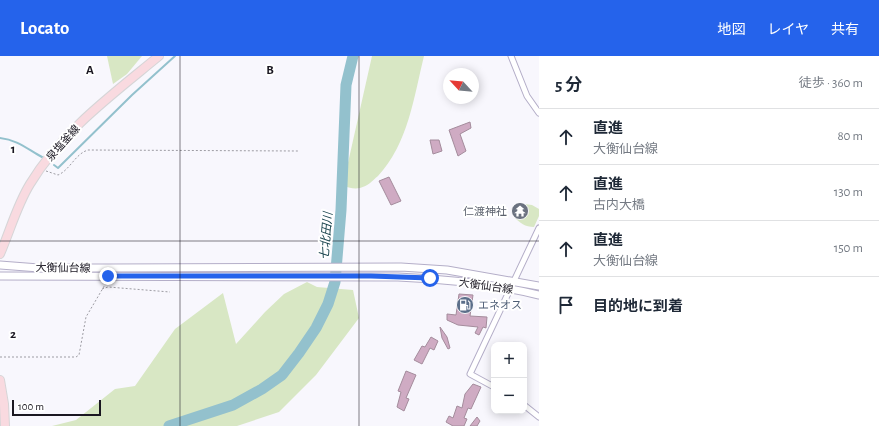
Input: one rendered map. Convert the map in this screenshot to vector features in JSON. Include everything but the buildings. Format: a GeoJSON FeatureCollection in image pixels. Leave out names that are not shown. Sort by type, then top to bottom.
{"type":"FeatureCollection","features":[{"type":"Feature","properties":{"kind":"main road","name":"泉塩釜線"},"geometry":{"type":"LineString","coordinates":[[0,254],[23,197],[40,168],[65,138],[91,113],[158,56]]}},
{"type":"Feature","properties":{"kind":"main road","name":"大衡仙台線"},"geometry":{"type":"LineString","coordinates":[[0,265],[39,268],[401,267],[441,270],[539,286]]}},
{"type":"Feature","properties":{"kind":"main road"},"geometry":{"type":"LineString","coordinates":[[371,267],[371,276]]}},
{"type":"Feature","properties":{"kind":"main road","name":"大衡仙台線"},"geometry":{"type":"LineString","coordinates":[[0,276],[371,276],[430,278],[539,294]]}},
{"type":"Feature","properties":{"kind":"main road"},"geometry":{"type":"LineString","coordinates":[[0,380],[4,404],[5,426]]}},
{"type":"Feature","properties":{"kind":"street"},"geometry":{"type":"LineString","coordinates":[[511,56],[527,96],[539,113]]}},
{"type":"Feature","properties":{"kind":"street"},"geometry":{"type":"LineString","coordinates":[[491,385],[470,374],[539,228]]}},
{"type":"Feature","properties":{"kind":"street"},"geometry":{"type":"LineString","coordinates":[[527,407],[539,417]]}},
{"type":"Feature","properties":{"kind":"path"},"geometry":{"type":"LineString","coordinates":[[40,168],[58,175],[63,173],[83,152],[88,150],[298,151]]}},
{"type":"Feature","properties":{"kind":"path"},"geometry":{"type":"LineString","coordinates":[[0,357],[76,357],[79,355],[86,317],[108,276]]}},
{"type":"Feature","properties":{"kind":"path"},"geometry":{"type":"LineString","coordinates":[[101,289],[108,287],[170,292]]}},
{"type":"Feature","properties":{"kind":"green space"},"geometry":{"type":"Polygon","coordinates":[[[107,56],[142,56],[127,74],[113,84],[107,56]]]}},
{"type":"Feature","properties":{"kind":"green space"},"geometry":{"type":"Polygon","coordinates":[[[372,56],[424,56],[413,104],[403,135],[396,150],[378,176],[368,185],[358,188],[351,188],[343,185],[372,56]]]}},
{"type":"Feature","properties":{"kind":"green space"},"geometry":{"type":"Polygon","coordinates":[[[524,204],[532,205],[539,209],[539,216],[534,227],[523,224],[514,217],[517,206],[524,204]]]}},
{"type":"Feature","properties":{"kind":"green space"},"geometry":{"type":"Polygon","coordinates":[[[307,282],[317,287],[353,290],[359,318],[316,375],[279,412],[237,426],[52,426],[76,420],[115,389],[135,386],[175,329],[223,293],[236,344],[265,312],[284,294],[307,282]]]}},
{"type":"Feature","properties":{"kind":"waterway"},"geometry":{"type":"LineString","coordinates":[[54,165],[58,168],[132,95],[175,56]]}},
{"type":"Feature","properties":{"kind":"waterway","name":"七北田川"},"geometry":{"type":"LineString","coordinates":[[169,426],[233,405],[262,389],[282,375],[316,328],[328,304],[335,282],[341,210],[346,85],[353,56]]}},
{"type":"Feature","properties":{"kind":"waterway"},"geometry":{"type":"LineString","coordinates":[[0,138],[17,143],[42,157]]}},
{"type":"Feature","properties":{"kind":"place","name":"仁渡神社"},"geometry":{"type":"Point","coordinates":[520,211]}},
{"type":"Feature","properties":{"kind":"place","name":"エネオス"},"geometry":{"type":"Point","coordinates":[465,305]}},
{"type":"Feature","properties":{"kind":"route"},"geometry":{"type":"LineString","coordinates":[[108,276],[371,276],[430,278]]}}]}
